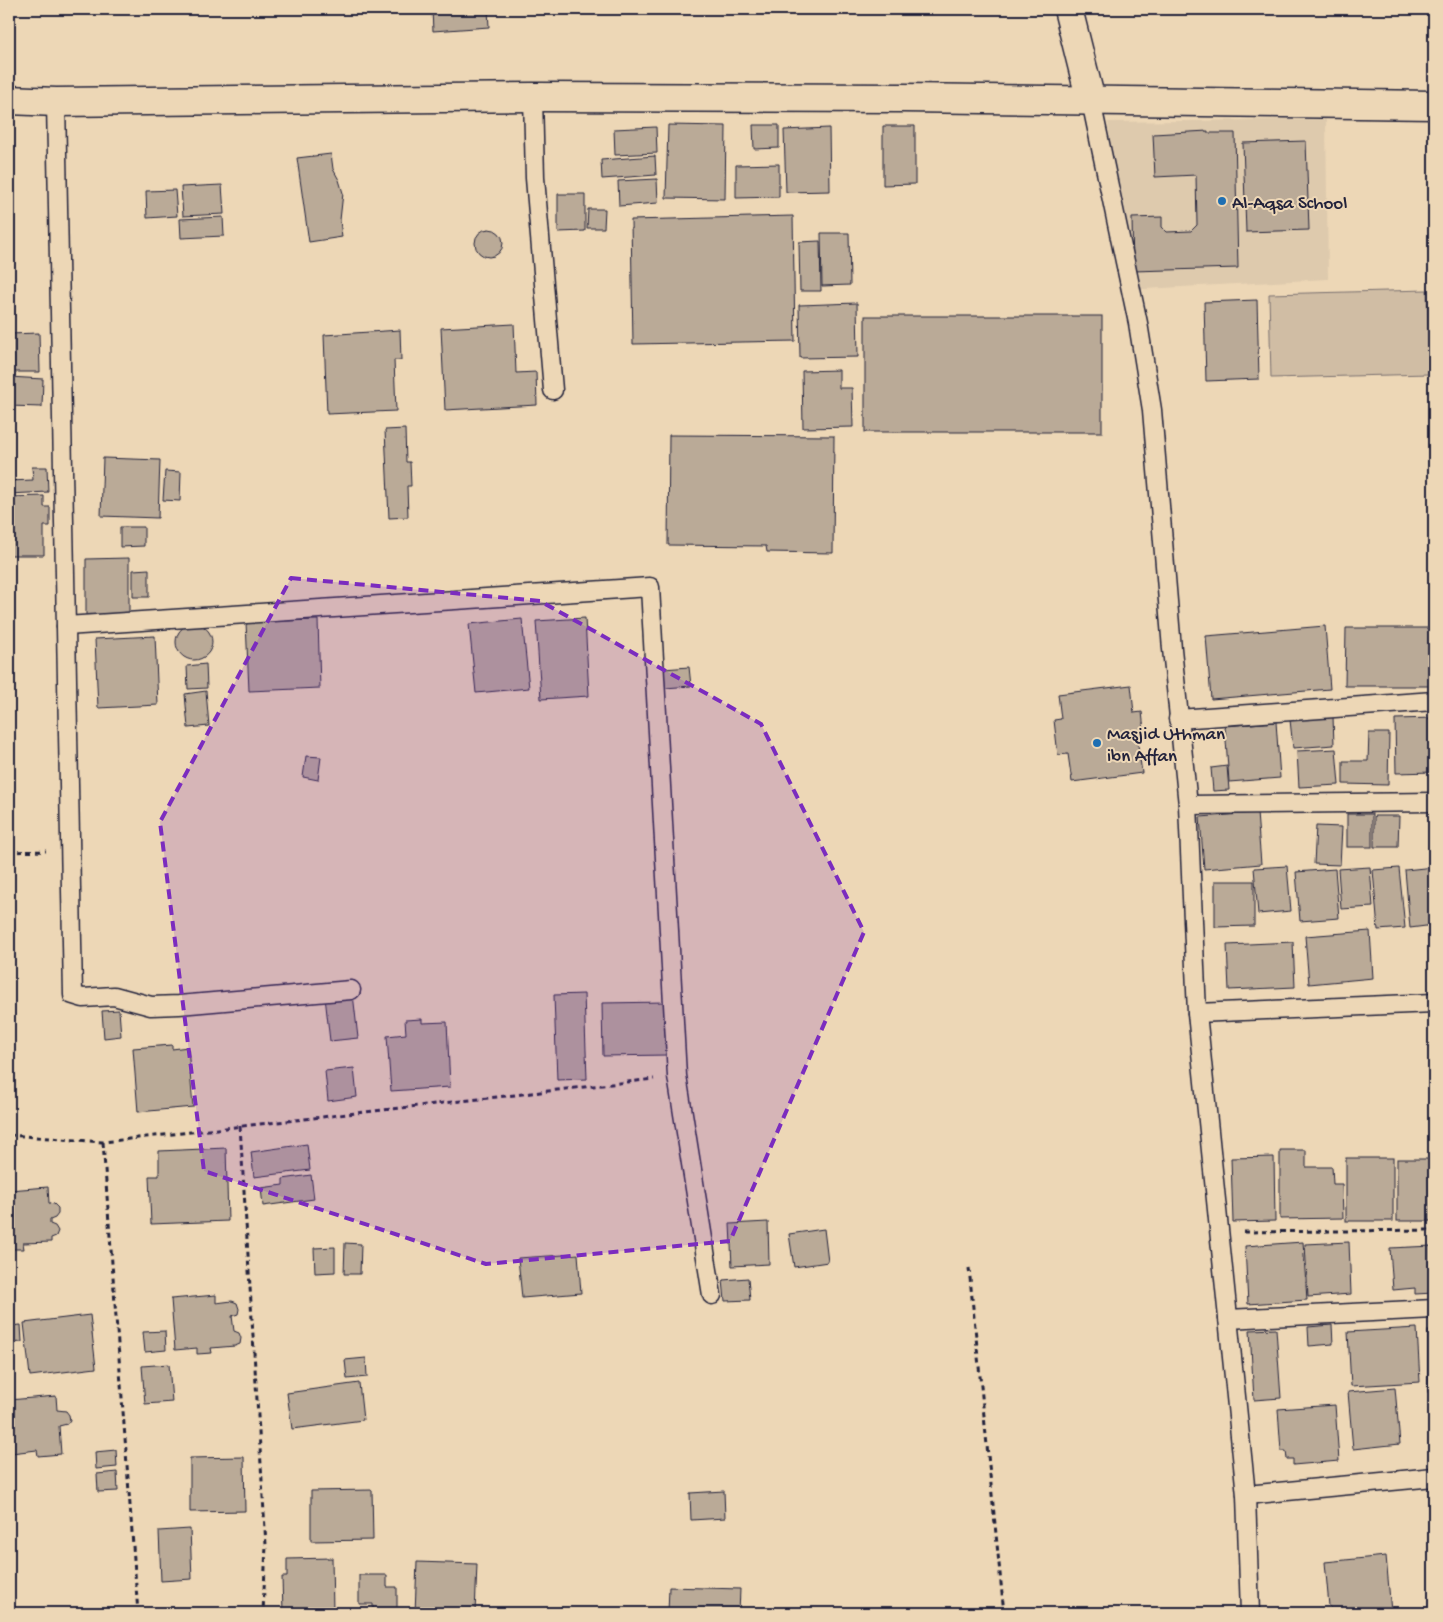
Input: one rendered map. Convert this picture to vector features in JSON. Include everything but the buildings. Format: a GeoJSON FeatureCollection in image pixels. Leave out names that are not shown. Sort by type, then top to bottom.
{"type":"FeatureCollection","features":[{"type":"Feature","properties":{"kind":"main road"},"geometry":{"type":"LineString","coordinates":[[1068,9],[1091,101]]}},
{"type":"Feature","properties":{"kind":"main road"},"geometry":{"type":"LineString","coordinates":[[9,100],[56,102],[533,97],[904,98],[1434,105]]}},
{"type":"Feature","properties":{"kind":"lane"},"geometry":{"type":"LineString","coordinates":[[533,97],[535,178],[553,390]]}},
{"type":"Feature","properties":{"kind":"lane"},"geometry":{"type":"LineString","coordinates":[[1091,101],[1138,323],[1152,410],[1178,719],[1188,805],[1197,1013],[1246,1495],[1250,1613]]}},
{"type":"Feature","properties":{"kind":"lane"},"geometry":{"type":"LineString","coordinates":[[56,102],[73,995],[83,998],[114,996],[151,1006],[189,1005],[352,990]]}},
{"type":"Feature","properties":{"kind":"lane"},"geometry":{"type":"LineString","coordinates":[[66,626],[650,587],[677,1076],[712,1295]]}},
{"type":"Feature","properties":{"kind":"lane"},"geometry":{"type":"LineString","coordinates":[[1178,719],[1434,701]]}},
{"type":"Feature","properties":{"kind":"lane"},"geometry":{"type":"LineString","coordinates":[[1188,805],[1434,802]]}},
{"type":"Feature","properties":{"kind":"lane"},"geometry":{"type":"LineString","coordinates":[[1197,1013],[1434,1003]]}},
{"type":"Feature","properties":{"kind":"lane"},"geometry":{"type":"LineString","coordinates":[[1228,1319],[1434,1309]]}},
{"type":"Feature","properties":{"kind":"lane"},"geometry":{"type":"LineString","coordinates":[[1246,1495],[1434,1477]]}},
{"type":"Feature","properties":{"kind":"path"},"geometry":{"type":"LineString","coordinates":[[9,852],[69,850]]}},
{"type":"Feature","properties":{"kind":"path"},"geometry":{"type":"LineString","coordinates":[[9,1135],[103,1142],[677,1076]]}},
{"type":"Feature","properties":{"kind":"path"},"geometry":{"type":"LineString","coordinates":[[240,1126],[266,1545],[263,1613]]}},
{"type":"Feature","properties":{"kind":"path"},"geometry":{"type":"LineString","coordinates":[[103,1142],[138,1613]]}},
{"type":"Feature","properties":{"kind":"path"},"geometry":{"type":"LineString","coordinates":[[1220,1233],[1434,1230]]}},
{"type":"Feature","properties":{"kind":"path"},"geometry":{"type":"LineString","coordinates":[[970,1268],[1004,1613]]}},
{"type":"Feature","properties":{"kind":"highlighted area"},"geometry":{"type":"Polygon","coordinates":[[[291,578],[540,601],[761,724],[864,932],[730,1241],[486,1264],[204,1171],[160,822],[291,578]]]}},
{"type":"Feature","properties":{"kind":"shaded area","name":"Al-Aqsa School"},"geometry":{"type":"Polygon","coordinates":[[[1326,119],[1328,279],[1126,290],[1108,122],[1326,119]]]}},
{"type":"Feature","properties":{"kind":"shaded area"},"geometry":{"type":"Polygon","coordinates":[[[1427,290],[1429,374],[1271,378],[1269,294],[1427,290]]]}},
{"type":"Feature","properties":{"kind":"place","name":"Al-Aqsa School"},"geometry":{"type":"Point","coordinates":[1222,201]}},
{"type":"Feature","properties":{"kind":"place","name":"Masjid Uthman ibn Affan"},"geometry":{"type":"Point","coordinates":[1097,743]}}]}
